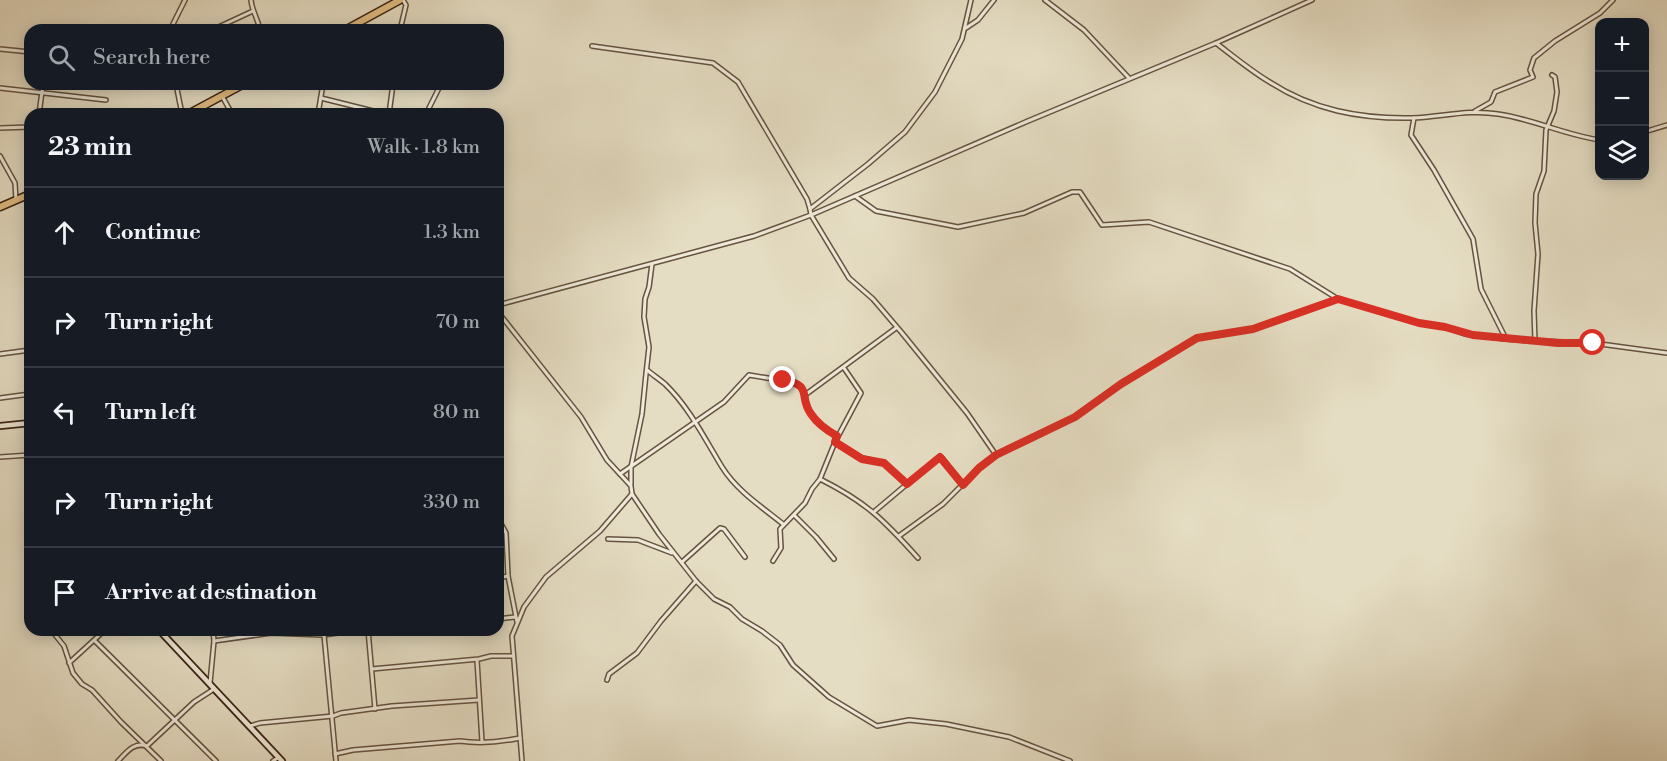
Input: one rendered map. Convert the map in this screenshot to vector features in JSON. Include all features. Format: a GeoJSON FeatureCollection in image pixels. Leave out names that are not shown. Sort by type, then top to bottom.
{"type":"FeatureCollection","features":[{"type":"Feature","properties":{"kind":"highway"},"geometry":{"type":"LineString","coordinates":[[356,24],[401,0]]}},
{"type":"Feature","properties":{"kind":"highway"},"geometry":{"type":"LineString","coordinates":[[199,108],[233,90]]}},
{"type":"Feature","properties":{"kind":"highway"},"geometry":{"type":"LineString","coordinates":[[0,207],[24,197]]}},
{"type":"Feature","properties":{"kind":"street"},"geometry":{"type":"LineString","coordinates":[[173,24],[185,0]]}},
{"type":"Feature","properties":{"kind":"street"},"geometry":{"type":"LineString","coordinates":[[251,0],[259,24]]}},
{"type":"Feature","properties":{"kind":"street"},"geometry":{"type":"LineString","coordinates":[[401,0],[406,5],[401,24]]}},
{"type":"Feature","properties":{"kind":"street"},"geometry":{"type":"LineString","coordinates":[[810,209],[905,132],[935,92],[962,39],[970,0]]}},
{"type":"Feature","properties":{"kind":"street"},"geometry":{"type":"LineString","coordinates":[[964,29],[978,20],[994,0]]}},
{"type":"Feature","properties":{"kind":"street"},"geometry":{"type":"LineString","coordinates":[[1045,0],[1084,30],[1130,79]]}},
{"type":"Feature","properties":{"kind":"street"},"geometry":{"type":"LineString","coordinates":[[504,303],[754,236],[812,215],[1216,43],[1311,0]]}},
{"type":"Feature","properties":{"kind":"street"},"geometry":{"type":"LineString","coordinates":[[1216,43],[1267,81],[1290,94],[1322,106],[1374,118],[1445,116],[1473,111],[1491,102],[1495,92],[1533,77],[1530,70],[1534,58],[1555,41],[1600,13],[1613,0]]}},
{"type":"Feature","properties":{"kind":"street"},"geometry":{"type":"LineString","coordinates":[[225,24],[253,11]]}},
{"type":"Feature","properties":{"kind":"street"},"geometry":{"type":"LineString","coordinates":[[592,46],[713,63],[738,82],[807,199],[812,215],[843,270],[873,299],[967,413],[996,455]]}},
{"type":"Feature","properties":{"kind":"street"},"geometry":{"type":"LineString","coordinates":[[0,49],[24,51]]}},
{"type":"Feature","properties":{"kind":"street"},"geometry":{"type":"LineString","coordinates":[[1535,341],[1534,311],[1538,281],[1536,194],[1544,171],[1546,130],[1554,111],[1557,92],[1555,77],[1552,75]]}},
{"type":"Feature","properties":{"kind":"street"},"geometry":{"type":"LineString","coordinates":[[0,88],[106,100]]}},
{"type":"Feature","properties":{"kind":"street"},"geometry":{"type":"LineString","coordinates":[[40,108],[42,90]]}},
{"type":"Feature","properties":{"kind":"street"},"geometry":{"type":"LineString","coordinates":[[177,90],[181,108]]}},
{"type":"Feature","properties":{"kind":"street"},"geometry":{"type":"LineString","coordinates":[[319,108],[322,90]]}},
{"type":"Feature","properties":{"kind":"street"},"geometry":{"type":"LineString","coordinates":[[388,108],[392,90]]}},
{"type":"Feature","properties":{"kind":"street"},"geometry":{"type":"LineString","coordinates":[[429,108],[438,90]]}},
{"type":"Feature","properties":{"kind":"street"},"geometry":{"type":"LineString","coordinates":[[222,96],[229,108]]}},
{"type":"Feature","properties":{"kind":"street"},"geometry":{"type":"LineString","coordinates":[[321,98],[362,108]]}},
{"type":"Feature","properties":{"kind":"street"},"geometry":{"type":"LineString","coordinates":[[1473,111],[1500,114],[1549,125],[1579,137],[1595,139]]}},
{"type":"Feature","properties":{"kind":"street"},"geometry":{"type":"LineString","coordinates":[[1414,118],[1411,135],[1434,170],[1473,240],[1481,289],[1506,339]]}},
{"type":"Feature","properties":{"kind":"street"},"geometry":{"type":"LineString","coordinates":[[1649,130],[1667,125]]}},
{"type":"Feature","properties":{"kind":"street"},"geometry":{"type":"LineString","coordinates":[[0,128],[24,127]]}},
{"type":"Feature","properties":{"kind":"street"},"geometry":{"type":"LineString","coordinates":[[0,156],[15,183],[16,200]]}},
{"type":"Feature","properties":{"kind":"street"},"geometry":{"type":"LineString","coordinates":[[855,196],[876,211],[958,227],[1024,213],[1077,191],[1080,192],[1102,225],[1149,222],[1290,269],[1338,299],[1419,323],[1445,327],[1465,334],[1506,339],[1593,343],[1667,353]]}},
{"type":"Feature","properties":{"kind":"street"},"geometry":{"type":"LineString","coordinates":[[652,264],[644,317],[649,347],[642,414],[631,467],[632,494],[659,534],[696,581],[714,599],[730,607],[742,619],[780,645],[793,665],[829,698],[877,726],[909,720],[946,724],[1009,737],[1070,761]]}},
{"type":"Feature","properties":{"kind":"street"},"geometry":{"type":"LineString","coordinates":[[899,536],[943,504],[979,468],[996,455],[1075,417],[1121,384],[1197,338],[1253,329],[1338,299]]}},
{"type":"Feature","properties":{"kind":"street"},"geometry":{"type":"LineString","coordinates":[[504,320],[581,417],[607,460],[631,486]]}},
{"type":"Feature","properties":{"kind":"street"},"geometry":{"type":"LineString","coordinates":[[805,395],[896,328]]}},
{"type":"Feature","properties":{"kind":"street"},"geometry":{"type":"LineString","coordinates":[[0,354],[24,351]]}},
{"type":"Feature","properties":{"kind":"street"},"geometry":{"type":"LineString","coordinates":[[773,561],[782,548],[779,533],[783,524],[805,503],[820,479],[837,436],[861,393],[844,368]]}},
{"type":"Feature","properties":{"kind":"street"},"geometry":{"type":"LineString","coordinates":[[647,370],[667,385],[723,468],[743,492],[783,524]]}},
{"type":"Feature","properties":{"kind":"street"},"geometry":{"type":"LineString","coordinates":[[620,474],[724,402],[749,375],[792,382],[801,387],[810,414],[837,436]]}},
{"type":"Feature","properties":{"kind":"street"},"geometry":{"type":"LineString","coordinates":[[0,398],[24,395]]}},
{"type":"Feature","properties":{"kind":"street"},"geometry":{"type":"LineString","coordinates":[[0,426],[24,424]]}},
{"type":"Feature","properties":{"kind":"street"},"geometry":{"type":"LineString","coordinates":[[835,442],[862,459],[884,463],[907,484]]}},
{"type":"Feature","properties":{"kind":"street"},"geometry":{"type":"LineString","coordinates":[[0,457],[24,455]]}},
{"type":"Feature","properties":{"kind":"street"},"geometry":{"type":"LineString","coordinates":[[874,512],[940,457],[963,485]]}},
{"type":"Feature","properties":{"kind":"street"},"geometry":{"type":"LineString","coordinates":[[820,479],[861,501],[899,536],[918,558]]}},
{"type":"Feature","properties":{"kind":"street"},"geometry":{"type":"LineString","coordinates":[[522,761],[512,636],[518,617],[546,577],[600,531],[632,494]]}},
{"type":"Feature","properties":{"kind":"street"},"geometry":{"type":"LineString","coordinates":[[794,515],[834,559]]}},
{"type":"Feature","properties":{"kind":"street"},"geometry":{"type":"LineString","coordinates":[[682,562],[720,528],[724,529],[745,557]]}},
{"type":"Feature","properties":{"kind":"street"},"geometry":{"type":"LineString","coordinates":[[504,529],[508,576],[518,617]]}},
{"type":"Feature","properties":{"kind":"street"},"geometry":{"type":"LineString","coordinates":[[608,539],[638,540],[675,555]]}},
{"type":"Feature","properties":{"kind":"street"},"geometry":{"type":"LineString","coordinates":[[504,577],[508,576]]}},
{"type":"Feature","properties":{"kind":"street"},"geometry":{"type":"LineString","coordinates":[[607,680],[609,674],[637,653],[696,581]]}},
{"type":"Feature","properties":{"kind":"street"},"geometry":{"type":"LineString","coordinates":[[504,618],[518,617]]}},
{"type":"Feature","properties":{"kind":"street"},"geometry":{"type":"LineString","coordinates":[[56,636],[64,646],[73,673],[82,684],[92,690],[161,761]]}},
{"type":"Feature","properties":{"kind":"street"},"geometry":{"type":"LineString","coordinates":[[69,663],[99,636]]}},
{"type":"Feature","properties":{"kind":"street"},"geometry":{"type":"LineString","coordinates":[[165,636],[280,759],[273,761]]}},
{"type":"Feature","properties":{"kind":"street"},"geometry":{"type":"LineString","coordinates":[[147,746],[212,686],[214,636]]}},
{"type":"Feature","properties":{"kind":"street"},"geometry":{"type":"LineString","coordinates":[[214,642],[252,636]]}},
{"type":"Feature","properties":{"kind":"street"},"geometry":{"type":"LineString","coordinates":[[324,636],[336,761]]}},
{"type":"Feature","properties":{"kind":"street"},"geometry":{"type":"LineString","coordinates":[[369,636],[375,709]]}},
{"type":"Feature","properties":{"kind":"street"},"geometry":{"type":"LineString","coordinates":[[95,640],[216,761]]}},
{"type":"Feature","properties":{"kind":"street"},"geometry":{"type":"LineString","coordinates":[[372,669],[477,660],[491,656],[514,656]]}},
{"type":"Feature","properties":{"kind":"street"},"geometry":{"type":"LineString","coordinates":[[477,660],[482,742]]}},
{"type":"Feature","properties":{"kind":"street"},"geometry":{"type":"LineString","coordinates":[[249,726],[285,720],[333,717],[341,713],[375,709],[479,700]]}},
{"type":"Feature","properties":{"kind":"street"},"geometry":{"type":"LineString","coordinates":[[335,754],[353,750],[460,741],[498,742],[520,738]]}},
{"type":"Feature","properties":{"kind":"street"},"geometry":{"type":"LineString","coordinates":[[118,761],[132,747],[141,744],[147,746]]}},
{"type":"Feature","properties":{"kind":"route"},"geometry":{"type":"LineString","coordinates":[[783,380],[801,387],[810,414],[837,436],[835,442],[862,459],[878,460],[884,463],[907,484],[940,457],[963,485],[979,468],[996,455],[1075,417],[1121,384],[1197,338],[1210,334],[1253,329],[1338,299],[1419,323],[1473,335],[1558,343],[1593,343]]}}]}
